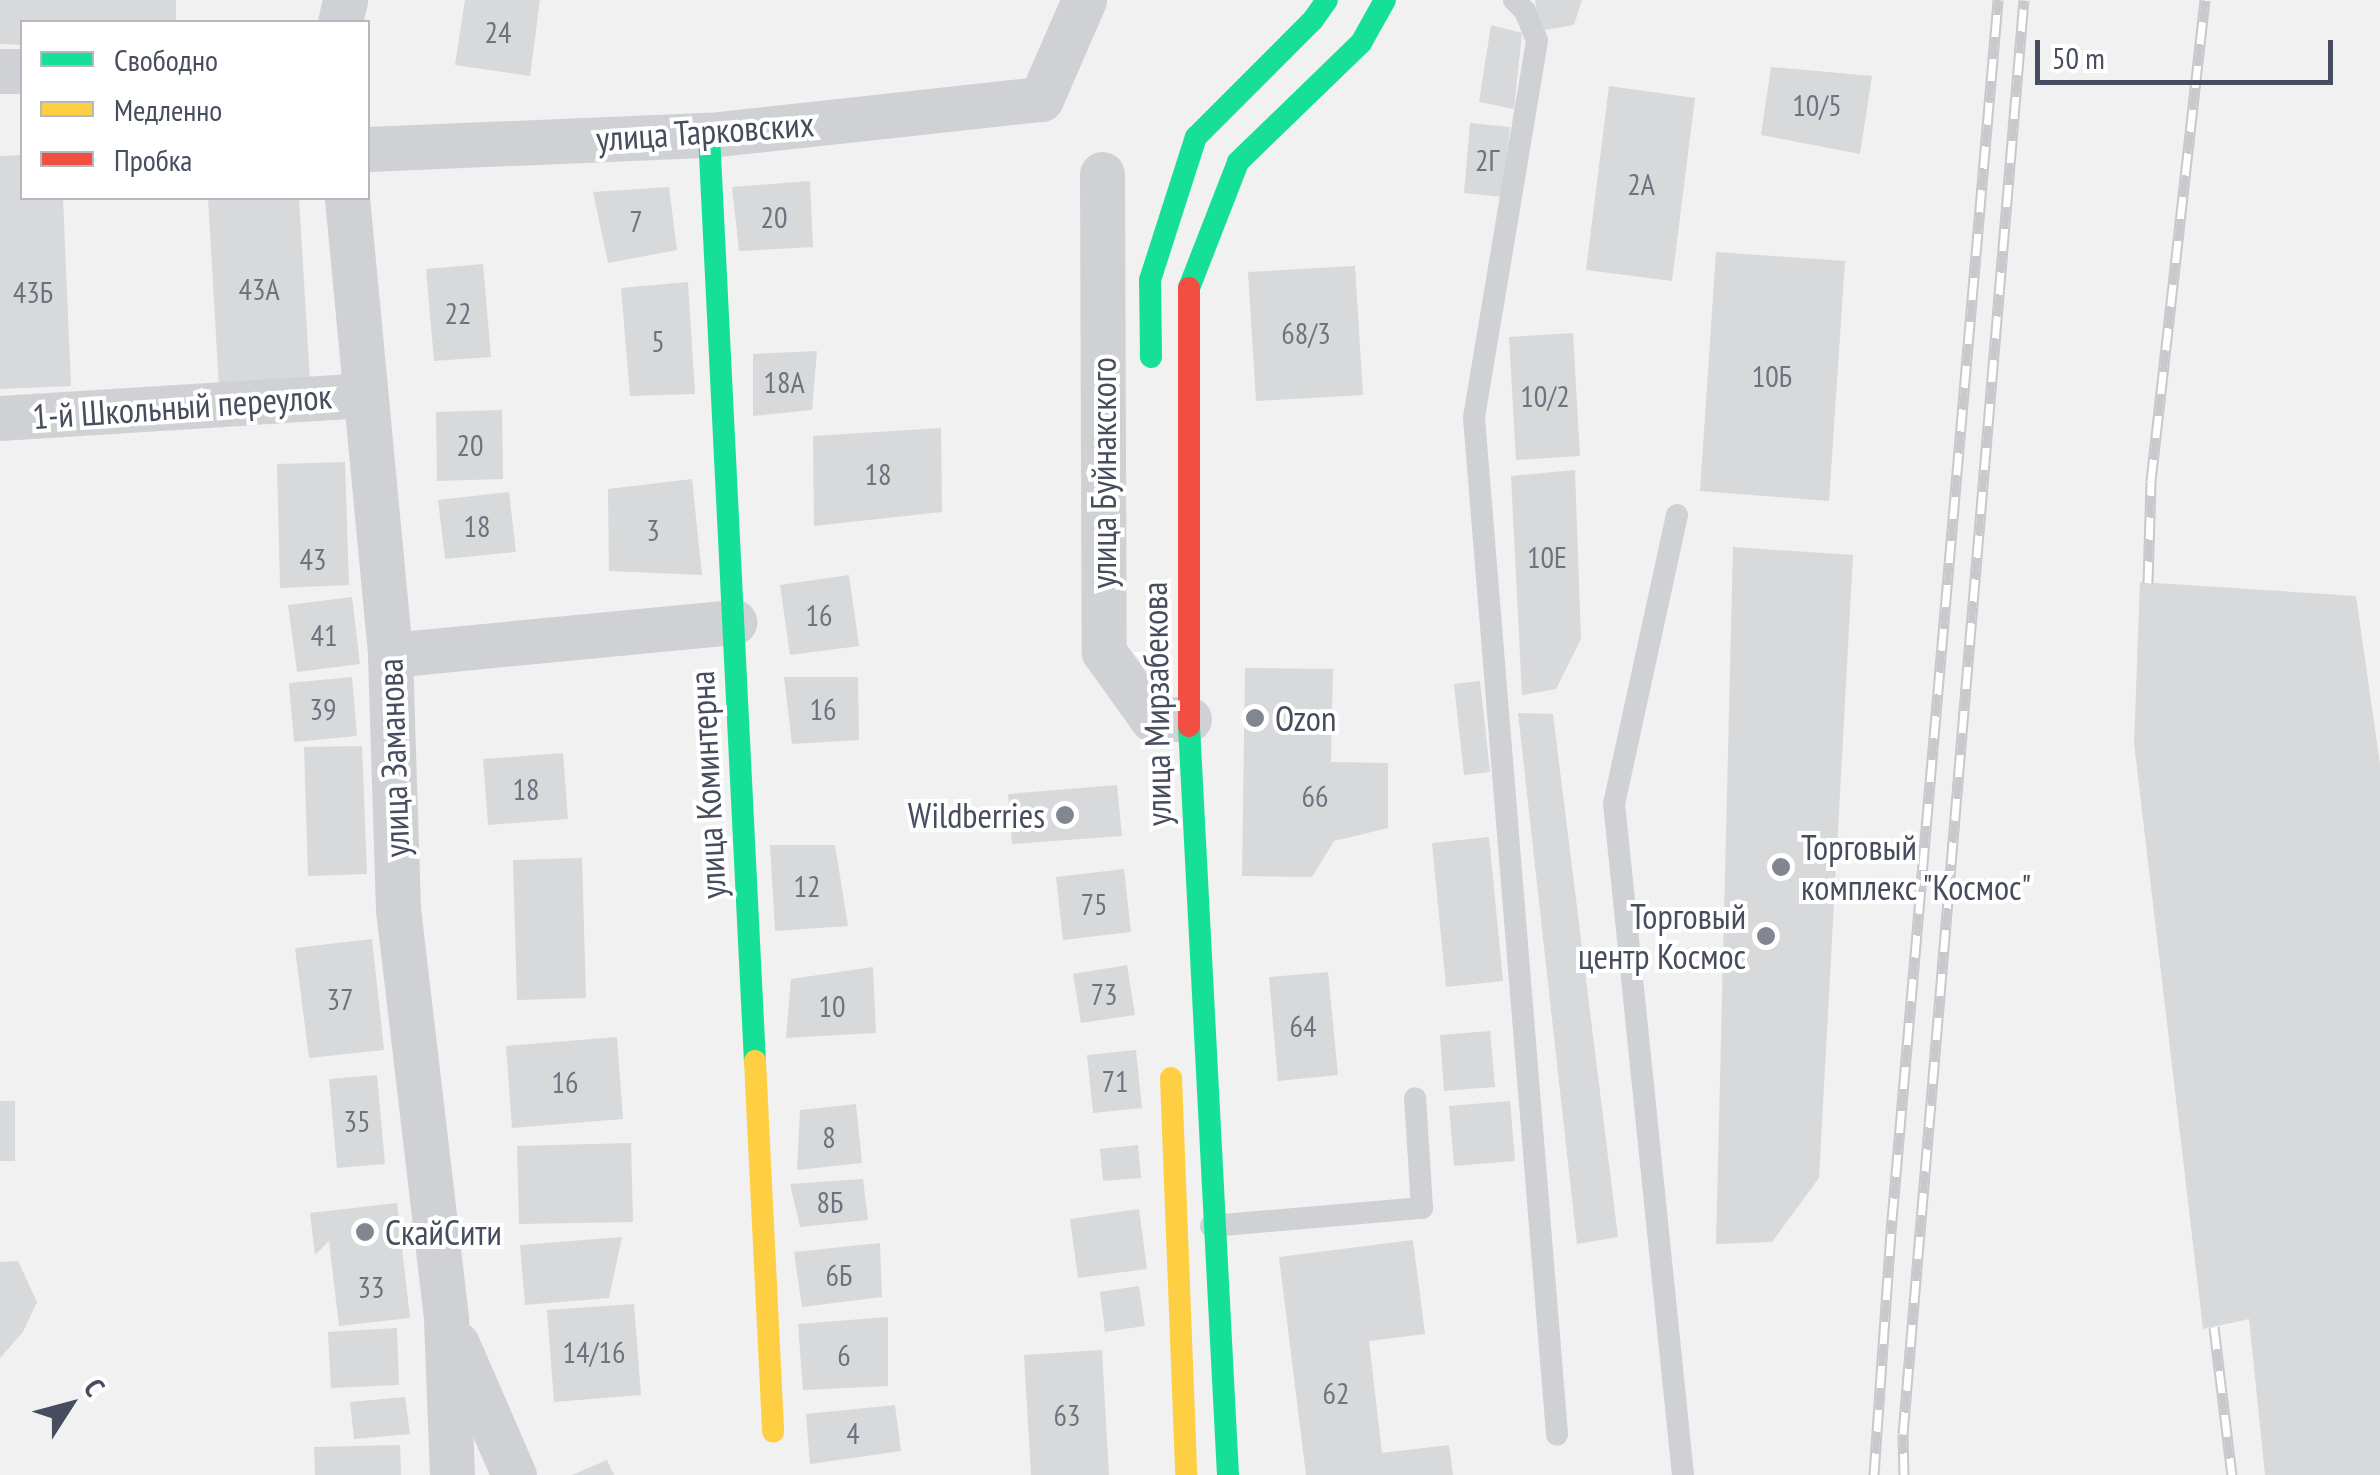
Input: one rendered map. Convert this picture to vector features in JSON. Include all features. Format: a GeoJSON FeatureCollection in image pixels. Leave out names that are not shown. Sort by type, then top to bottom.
{"type":"FeatureCollection","features":[{"type":"Feature","properties":{"kind":"main road"},"geometry":{"type":"LineString","coordinates":[[1151,380],[1150,280],[1196,137],[1313,20],[1327,0]]}},
{"type":"Feature","properties":{"kind":"main road","name":"улица Мирзабекова"},"geometry":{"type":"LineString","coordinates":[[1228,1475],[1218,1226],[1162,714],[1189,284],[1238,162],[1362,43],[1386,0]]}},
{"type":"Feature","properties":{"kind":"main road","name":"улица Коминтерна"},"geometry":{"type":"LineString","coordinates":[[709,135],[772,1432]]}},
{"type":"Feature","properties":{"kind":"main road"},"geometry":{"type":"LineString","coordinates":[[1169,1051],[1186,1475]]}},
{"type":"Feature","properties":{"kind":"street","name":"улица Тарковских"},"geometry":{"type":"LineString","coordinates":[[370,150],[709,135],[1042,99],[1084,0]]}},
{"type":"Feature","properties":{"kind":"street","name":"улица Буйнакского"},"geometry":{"type":"LineString","coordinates":[[1102,174],[1104,652],[1162,714]]}},
{"type":"Feature","properties":{"kind":"street","name":"улица Заманова"},"geometry":{"type":"LineString","coordinates":[[348,200],[390,655],[398,908],[446,1318],[452,1475]]}},
{"type":"Feature","properties":{"kind":"street","name":"1-й Школьный переулок"},"geometry":{"type":"LineString","coordinates":[[0,418],[364,395]]}},
{"type":"Feature","properties":{"kind":"street"},"geometry":{"type":"LineString","coordinates":[[390,655],[734,622]]}},
{"type":"Feature","properties":{"kind":"street","name":"улица Заманова"},"geometry":{"type":"LineString","coordinates":[[446,1318],[514,1475]]}},
{"type":"Feature","properties":{"kind":"lane"},"geometry":{"type":"LineString","coordinates":[[1514,0],[1525,11],[1538,41],[1474,418],[1557,1435]]}},
{"type":"Feature","properties":{"kind":"lane"},"geometry":{"type":"LineString","coordinates":[[1677,515],[1614,803],[1683,1475]]}},
{"type":"Feature","properties":{"kind":"lane"},"geometry":{"type":"LineString","coordinates":[[1178,1228],[1422,1208],[1416,1098]]}},
{"type":"Feature","properties":{"kind":"building"},"geometry":{"type":"Polygon","coordinates":[[[0,0],[176,0],[176,20],[20,20],[20,45],[0,44],[0,0]]]}},
{"type":"Feature","properties":{"kind":"building"},"geometry":{"type":"Polygon","coordinates":[[[465,0],[540,0],[530,76],[455,65],[465,0]]]}},
{"type":"Feature","properties":{"kind":"building"},"geometry":{"type":"Polygon","coordinates":[[[1535,0],[1582,0],[1574,25],[1540,31],[1535,0]]]}},
{"type":"Feature","properties":{"kind":"building"},"geometry":{"type":"Polygon","coordinates":[[[1491,25],[1522,33],[1514,109],[1479,102],[1491,25]]]}},
{"type":"Feature","properties":{"kind":"building"},"geometry":{"type":"Polygon","coordinates":[[[1771,67],[1872,76],[1860,154],[1761,135],[1771,67]]]}},
{"type":"Feature","properties":{"kind":"building"},"geometry":{"type":"Polygon","coordinates":[[[1609,86],[1695,98],[1672,281],[1586,270],[1609,86]]]}},
{"type":"Feature","properties":{"kind":"building"},"geometry":{"type":"Polygon","coordinates":[[[1470,123],[1510,127],[1503,197],[1464,193],[1470,123]]]}},
{"type":"Feature","properties":{"kind":"building"},"geometry":{"type":"Polygon","coordinates":[[[20,155],[20,200],[63,200],[71,386],[0,389],[0,156],[20,155]]]}},
{"type":"Feature","properties":{"kind":"building"},"geometry":{"type":"Polygon","coordinates":[[[810,181],[813,247],[739,251],[732,187],[810,181]]]}},
{"type":"Feature","properties":{"kind":"building"},"geometry":{"type":"Polygon","coordinates":[[[669,187],[677,250],[608,263],[593,192],[669,187]]]}},
{"type":"Feature","properties":{"kind":"building"},"geometry":{"type":"Polygon","coordinates":[[[208,200],[299,200],[310,381],[219,387],[208,200]]]}},
{"type":"Feature","properties":{"kind":"building"},"geometry":{"type":"Polygon","coordinates":[[[1716,252],[1845,261],[1829,501],[1700,491],[1716,252]]]}},
{"type":"Feature","properties":{"kind":"building"},"geometry":{"type":"Polygon","coordinates":[[[483,264],[491,357],[434,361],[426,269],[483,264]]]}},
{"type":"Feature","properties":{"kind":"building"},"geometry":{"type":"Polygon","coordinates":[[[1355,266],[1363,395],[1256,401],[1248,272],[1355,266]]]}},
{"type":"Feature","properties":{"kind":"building"},"geometry":{"type":"Polygon","coordinates":[[[688,282],[695,394],[630,396],[621,288],[688,282]]]}},
{"type":"Feature","properties":{"kind":"building"},"geometry":{"type":"Polygon","coordinates":[[[1573,333],[1580,456],[1516,460],[1509,337],[1573,333]]]}},
{"type":"Feature","properties":{"kind":"building"},"geometry":{"type":"Polygon","coordinates":[[[817,351],[812,410],[753,416],[753,354],[817,351]]]}},
{"type":"Feature","properties":{"kind":"building"},"geometry":{"type":"Polygon","coordinates":[[[502,410],[503,479],[437,481],[436,412],[502,410]]]}},
{"type":"Feature","properties":{"kind":"building"},"geometry":{"type":"Polygon","coordinates":[[[941,428],[942,512],[814,526],[813,436],[941,428]]]}},
{"type":"Feature","properties":{"kind":"building"},"geometry":{"type":"Polygon","coordinates":[[[345,462],[349,585],[280,588],[277,464],[345,462]]]}},
{"type":"Feature","properties":{"kind":"building"},"geometry":{"type":"Polygon","coordinates":[[[1575,470],[1581,639],[1556,689],[1522,695],[1511,476],[1575,470]]]}},
{"type":"Feature","properties":{"kind":"building"},"geometry":{"type":"Polygon","coordinates":[[[692,479],[702,575],[609,571],[608,489],[692,479]]]}},
{"type":"Feature","properties":{"kind":"building"},"geometry":{"type":"Polygon","coordinates":[[[509,492],[516,552],[445,559],[438,500],[509,492]]]}},
{"type":"Feature","properties":{"kind":"building","name":"Торговый комплекс \"Космос\""},"geometry":{"type":"Polygon","coordinates":[[[1733,547],[1853,555],[1819,1178],[1772,1242],[1716,1244],[1733,547]]]}},
{"type":"Feature","properties":{"kind":"building"},"geometry":{"type":"Polygon","coordinates":[[[849,575],[859,646],[790,655],[780,585],[849,575]]]}},
{"type":"Feature","properties":{"kind":"building"},"geometry":{"type":"Polygon","coordinates":[[[2140,582],[2356,596],[2380,764],[2380,1475],[2265,1475],[2249,1319],[2203,1329],[2134,743],[2140,582]]]}},
{"type":"Feature","properties":{"kind":"building"},"geometry":{"type":"Polygon","coordinates":[[[352,597],[360,664],[297,672],[288,605],[352,597]]]}},
{"type":"Feature","properties":{"kind":"building"},"geometry":{"type":"Polygon","coordinates":[[[1245,668],[1333,669],[1331,762],[1388,763],[1388,828],[1334,841],[1312,877],[1242,876],[1245,668]]]}},
{"type":"Feature","properties":{"kind":"building"},"geometry":{"type":"Polygon","coordinates":[[[352,677],[357,736],[294,742],[289,683],[352,677]]]}},
{"type":"Feature","properties":{"kind":"building"},"geometry":{"type":"Polygon","coordinates":[[[784,677],[858,677],[859,740],[792,744],[784,677]]]}},
{"type":"Feature","properties":{"kind":"building"},"geometry":{"type":"Polygon","coordinates":[[[1480,681],[1490,772],[1464,775],[1454,684],[1480,681]]]}},
{"type":"Feature","properties":{"kind":"building"},"geometry":{"type":"Polygon","coordinates":[[[1518,713],[1553,714],[1618,1237],[1577,1244],[1518,713]]]}},
{"type":"Feature","properties":{"kind":"building"},"geometry":{"type":"Polygon","coordinates":[[[362,746],[367,874],[308,876],[304,747],[362,746]]]}},
{"type":"Feature","properties":{"kind":"building"},"geometry":{"type":"Polygon","coordinates":[[[563,753],[568,819],[488,825],[483,759],[563,753]]]}},
{"type":"Feature","properties":{"kind":"building","name":"Wildberries"},"geometry":{"type":"Polygon","coordinates":[[[1117,785],[1122,836],[1012,844],[1008,794],[1117,785]]]}},
{"type":"Feature","properties":{"kind":"building"},"geometry":{"type":"Polygon","coordinates":[[[1489,837],[1503,981],[1446,987],[1432,843],[1489,837]]]}},
{"type":"Feature","properties":{"kind":"building"},"geometry":{"type":"Polygon","coordinates":[[[770,845],[835,845],[848,926],[775,931],[770,845]]]}},
{"type":"Feature","properties":{"kind":"building"},"geometry":{"type":"Polygon","coordinates":[[[582,858],[586,998],[517,1000],[513,860],[582,858]]]}},
{"type":"Feature","properties":{"kind":"building"},"geometry":{"type":"Polygon","coordinates":[[[1124,869],[1131,932],[1063,940],[1056,877],[1124,869]]]}},
{"type":"Feature","properties":{"kind":"building"},"geometry":{"type":"Polygon","coordinates":[[[372,939],[384,1050],[309,1058],[295,948],[372,939]]]}},
{"type":"Feature","properties":{"kind":"building"},"geometry":{"type":"Polygon","coordinates":[[[1127,965],[1135,1015],[1081,1023],[1073,974],[1127,965]]]}},
{"type":"Feature","properties":{"kind":"building"},"geometry":{"type":"Polygon","coordinates":[[[873,967],[876,1033],[786,1038],[791,979],[873,967]]]}},
{"type":"Feature","properties":{"kind":"building"},"geometry":{"type":"Polygon","coordinates":[[[1328,972],[1338,1075],[1278,1081],[1269,977],[1328,972]]]}},
{"type":"Feature","properties":{"kind":"building"},"geometry":{"type":"Polygon","coordinates":[[[1490,1031],[1495,1087],[1444,1091],[1440,1035],[1490,1031]]]}},
{"type":"Feature","properties":{"kind":"building"},"geometry":{"type":"Polygon","coordinates":[[[617,1037],[623,1119],[512,1128],[506,1046],[617,1037]]]}},
{"type":"Feature","properties":{"kind":"building"},"geometry":{"type":"Polygon","coordinates":[[[1136,1050],[1142,1108],[1093,1113],[1087,1055],[1136,1050]]]}},
{"type":"Feature","properties":{"kind":"building"},"geometry":{"type":"Polygon","coordinates":[[[377,1075],[385,1164],[337,1168],[329,1079],[377,1075]]]}},
{"type":"Feature","properties":{"kind":"building"},"geometry":{"type":"Polygon","coordinates":[[[0,1101],[15,1101],[15,1161],[0,1161],[0,1101]]]}},
{"type":"Feature","properties":{"kind":"building"},"geometry":{"type":"Polygon","coordinates":[[[1510,1101],[1515,1161],[1454,1166],[1449,1106],[1510,1101]]]}},
{"type":"Feature","properties":{"kind":"building"},"geometry":{"type":"Polygon","coordinates":[[[856,1104],[862,1163],[797,1170],[800,1110],[856,1104]]]}},
{"type":"Feature","properties":{"kind":"building"},"geometry":{"type":"Polygon","coordinates":[[[631,1143],[633,1222],[519,1224],[517,1146],[631,1143]]]}},
{"type":"Feature","properties":{"kind":"building"},"geometry":{"type":"Polygon","coordinates":[[[1138,1145],[1141,1178],[1103,1181],[1100,1149],[1138,1145]]]}},
{"type":"Feature","properties":{"kind":"building"},"geometry":{"type":"Polygon","coordinates":[[[863,1179],[868,1220],[800,1227],[790,1184],[863,1179]]]}},
{"type":"Feature","properties":{"kind":"building"},"geometry":{"type":"Polygon","coordinates":[[[397,1203],[410,1318],[339,1326],[329,1241],[315,1255],[310,1213],[397,1203]]]}},
{"type":"Feature","properties":{"kind":"building"},"geometry":{"type":"Polygon","coordinates":[[[1139,1209],[1147,1269],[1078,1278],[1070,1219],[1139,1209]]]}},
{"type":"Feature","properties":{"kind":"building"},"geometry":{"type":"Polygon","coordinates":[[[622,1237],[609,1298],[525,1305],[520,1245],[622,1237]]]}},
{"type":"Feature","properties":{"kind":"building"},"geometry":{"type":"Polygon","coordinates":[[[1413,1240],[1425,1334],[1369,1341],[1382,1453],[1449,1445],[1453,1475],[1306,1475],[1279,1257],[1413,1240]]]}},
{"type":"Feature","properties":{"kind":"building"},"geometry":{"type":"Polygon","coordinates":[[[880,1243],[882,1297],[802,1307],[794,1252],[880,1243]]]}},
{"type":"Feature","properties":{"kind":"building"},"geometry":{"type":"Polygon","coordinates":[[[18,1261],[37,1302],[23,1332],[0,1358],[0,1262],[18,1261]]]}},
{"type":"Feature","properties":{"kind":"building"},"geometry":{"type":"Polygon","coordinates":[[[1139,1286],[1145,1326],[1105,1332],[1100,1292],[1139,1286]]]}},
{"type":"Feature","properties":{"kind":"building"},"geometry":{"type":"Polygon","coordinates":[[[634,1304],[641,1395],[554,1402],[547,1310],[634,1304]]]}},
{"type":"Feature","properties":{"kind":"building"},"geometry":{"type":"Polygon","coordinates":[[[888,1317],[888,1386],[803,1390],[798,1324],[888,1317]]]}},
{"type":"Feature","properties":{"kind":"building"},"geometry":{"type":"Polygon","coordinates":[[[397,1328],[399,1385],[331,1388],[328,1332],[397,1328]]]}},
{"type":"Feature","properties":{"kind":"building"},"geometry":{"type":"Polygon","coordinates":[[[1102,1350],[1109,1475],[1031,1475],[1024,1355],[1102,1350]]]}},
{"type":"Feature","properties":{"kind":"building"},"geometry":{"type":"Polygon","coordinates":[[[405,1397],[410,1434],[354,1439],[350,1402],[405,1397]]]}},
{"type":"Feature","properties":{"kind":"building"},"geometry":{"type":"Polygon","coordinates":[[[895,1405],[901,1451],[810,1464],[806,1414],[895,1405]]]}},
{"type":"Feature","properties":{"kind":"building"},"geometry":{"type":"Polygon","coordinates":[[[400,1445],[401,1475],[315,1475],[314,1447],[400,1445]]]}},
{"type":"Feature","properties":{"kind":"building"},"geometry":{"type":"Polygon","coordinates":[[[607,1460],[614,1475],[572,1475],[607,1460]]]}},
{"type":"Feature","properties":{"kind":"railway"},"geometry":{"type":"LineString","coordinates":[[1874,1475],[1892,1220],[1998,0]]}},
{"type":"Feature","properties":{"kind":"railway"},"geometry":{"type":"LineString","coordinates":[[1904,1475],[1903,1434],[2024,0]]}},
{"type":"Feature","properties":{"kind":"railway"},"geometry":{"type":"LineString","coordinates":[[2148,583],[2151,481],[2205,0]]}},
{"type":"Feature","properties":{"kind":"railway"},"geometry":{"type":"LineString","coordinates":[[2214,1327],[2232,1475]]}},
{"type":"Feature","properties":{"kind":"traffic: fast"},"geometry":{"type":"LineString","coordinates":[[1151,357],[1150,280],[1196,137],[1313,20],[1327,0]]}},
{"type":"Feature","properties":{"kind":"traffic: fast"},"geometry":{"type":"LineString","coordinates":[[1189,288],[1238,162],[1361,43],[1385,0]]}},
{"type":"Feature","properties":{"kind":"traffic: fast"},"geometry":{"type":"LineString","coordinates":[[709,135],[755,1061]]}},
{"type":"Feature","properties":{"kind":"traffic: fast"},"geometry":{"type":"LineString","coordinates":[[1189,726],[1228,1475]]}},
{"type":"Feature","properties":{"kind":"traffic: slow"},"geometry":{"type":"LineString","coordinates":[[755,1061],[773,1432]]}},
{"type":"Feature","properties":{"kind":"traffic: slow"},"geometry":{"type":"LineString","coordinates":[[1171,1078],[1186,1475]]}},
{"type":"Feature","properties":{"kind":"traffic: jam"},"geometry":{"type":"LineString","coordinates":[[1189,288],[1189,726]]}},
{"type":"Feature","properties":{"kind":"place","name":"Ozon"},"geometry":{"type":"Point","coordinates":[1255,718]}},
{"type":"Feature","properties":{"kind":"place","name":"Wildberries"},"geometry":{"type":"Point","coordinates":[1065,815]}},
{"type":"Feature","properties":{"kind":"place","name":"Торговый комплекс \"Космос\""},"geometry":{"type":"Point","coordinates":[1781,867]}},
{"type":"Feature","properties":{"kind":"place","name":"Торговый центр Космос"},"geometry":{"type":"Point","coordinates":[1766,936]}},
{"type":"Feature","properties":{"kind":"place","name":"СкайСити"},"geometry":{"type":"Point","coordinates":[365,1232]}}]}
